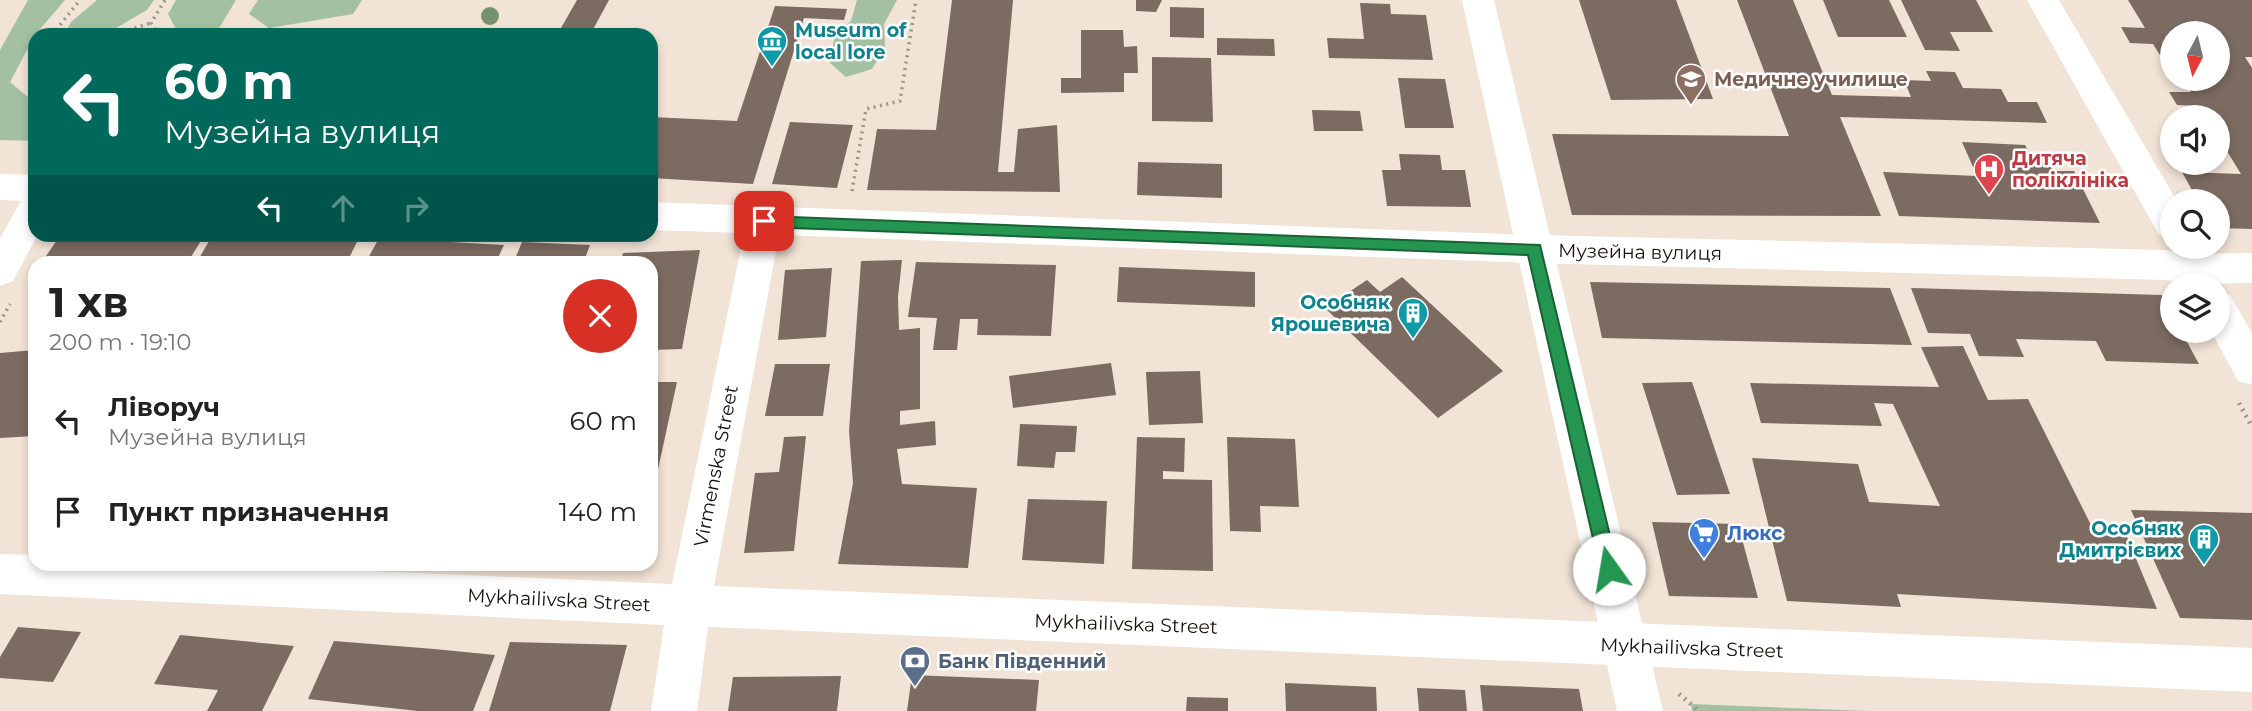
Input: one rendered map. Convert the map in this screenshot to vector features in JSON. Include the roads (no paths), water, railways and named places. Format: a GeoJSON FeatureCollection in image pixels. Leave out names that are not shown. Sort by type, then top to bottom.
{"type":"FeatureCollection","features":[{"type":"Feature","properties":{"kind":"street"},"geometry":{"type":"LineString","coordinates":[[1478,0],[1640,711]]}},
{"type":"Feature","properties":{"kind":"street"},"geometry":{"type":"LineString","coordinates":[[2043,0],[2160,204]]}},
{"type":"Feature","properties":{"kind":"street"},"geometry":{"type":"LineString","coordinates":[[0,187],[28,188]]}},
{"type":"Feature","properties":{"kind":"street","name":"Музейна вулиця"},"geometry":{"type":"LineString","coordinates":[[658,216],[1534,249],[2252,268]]}},
{"type":"Feature","properties":{"kind":"street"},"geometry":{"type":"LineString","coordinates":[[0,271],[28,221]]}},
{"type":"Feature","properties":{"kind":"street","name":"Virmenska Street"},"geometry":{"type":"LineString","coordinates":[[674,711],[689,605],[764,221]]}},
{"type":"Feature","properties":{"kind":"street"},"geometry":{"type":"LineString","coordinates":[[2230,329],[2252,369]]}},
{"type":"Feature","properties":{"kind":"street","name":"Mykhailivska Street"},"geometry":{"type":"LineString","coordinates":[[0,573],[1627,646],[2252,670]]}},
{"type":"Feature","properties":{"kind":"place","name":"Museum of local lore"},"geometry":{"type":"Point","coordinates":[772,68]}},
{"type":"Feature","properties":{"kind":"place","name":"Медичне училище"},"geometry":{"type":"Point","coordinates":[1691,106]}},
{"type":"Feature","properties":{"kind":"place","name":"Дитяча поліклініка"},"geometry":{"type":"Point","coordinates":[1989,196]}},
{"type":"Feature","properties":{"kind":"place","name":"Особняк Ярошевича"},"geometry":{"type":"Point","coordinates":[1413,340]}},
{"type":"Feature","properties":{"kind":"place","name":"Люкс"},"geometry":{"type":"Point","coordinates":[1704,560]}},
{"type":"Feature","properties":{"kind":"place","name":"Особняк Дмитрієвих"},"geometry":{"type":"Point","coordinates":[2204,566]}},
{"type":"Feature","properties":{"kind":"place","name":"Банк Південний"},"geometry":{"type":"Point","coordinates":[915,688]}}]}
